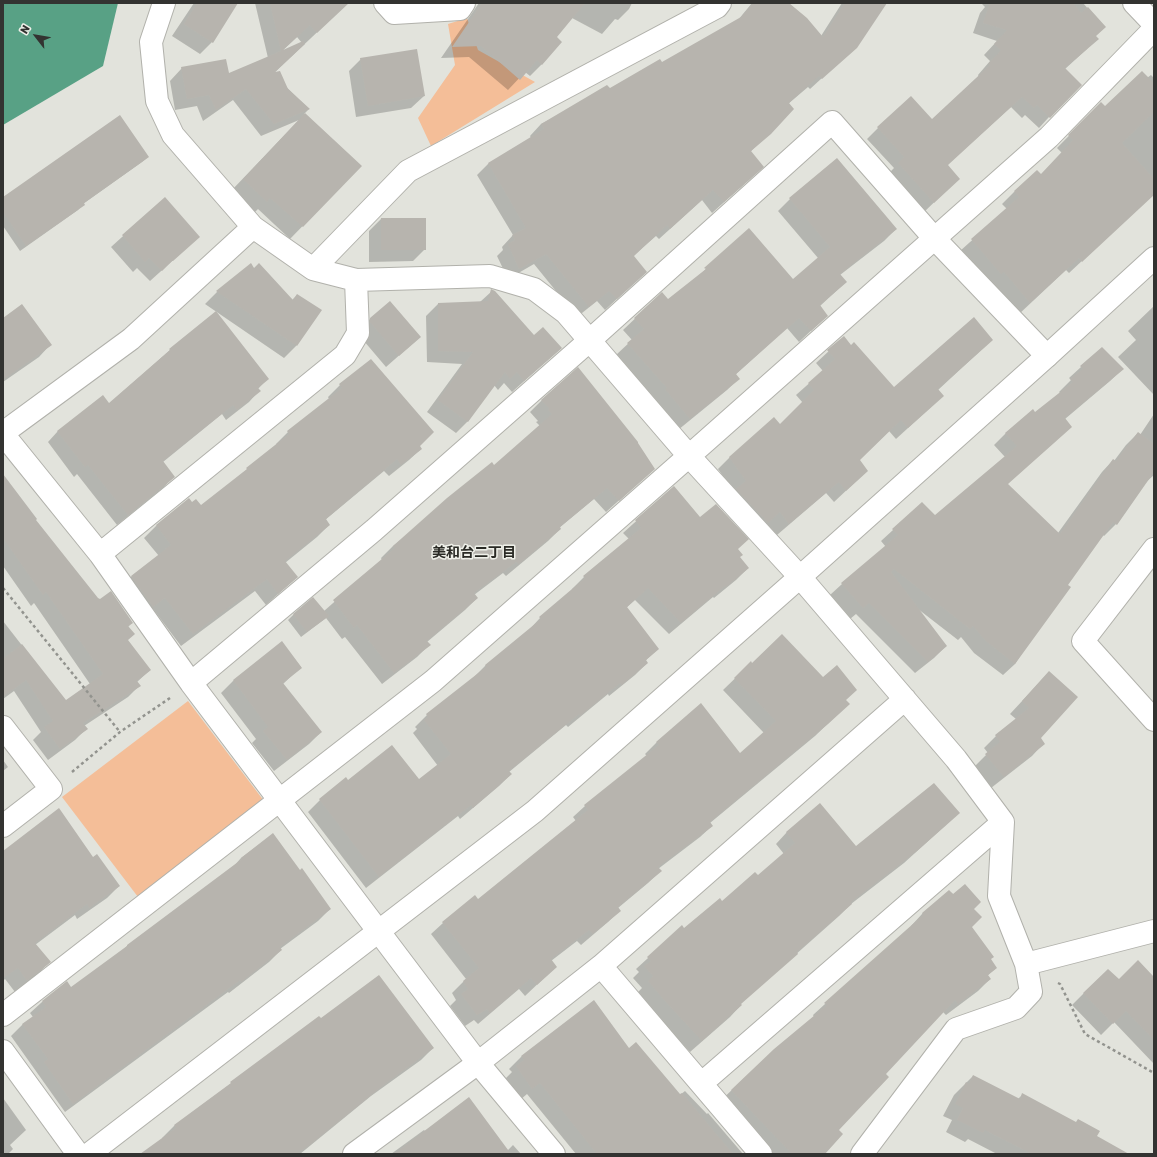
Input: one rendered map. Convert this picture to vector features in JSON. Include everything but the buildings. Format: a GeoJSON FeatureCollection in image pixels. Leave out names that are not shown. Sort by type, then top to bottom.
{"type":"FeatureCollection","features":[{"type":"Feature","properties":{"kind":"street"},"geometry":{"type":"LineString","coordinates":[[164,3],[151,42],[157,101],[173,135],[253,227],[313,269],[356,280],[490,276],[534,289],[566,313],[690,456],[800,577],[905,699],[956,759],[1003,822],[999,896],[1026,964],[1031,992],[1016,1008],[956,1029],[862,1154]]}},
{"type":"Feature","properties":{"kind":"street"},"geometry":{"type":"LineString","coordinates":[[384,3],[394,14],[460,9],[464,3]]}},
{"type":"Feature","properties":{"kind":"street"},"geometry":{"type":"LineString","coordinates":[[1134,3],[1154,24]]}},
{"type":"Feature","properties":{"kind":"street"},"geometry":{"type":"LineString","coordinates":[[313,269],[408,171],[715,4]]}},
{"type":"Feature","properties":{"kind":"street"},"geometry":{"type":"LineString","coordinates":[[3,1015],[433,681],[690,456],[1048,137],[1154,29]]}},
{"type":"Feature","properties":{"kind":"street"},"geometry":{"type":"LineString","coordinates":[[191,683],[374,530],[589,341],[832,122],[934,238],[1047,356]]}},
{"type":"Feature","properties":{"kind":"street"},"geometry":{"type":"LineString","coordinates":[[253,227],[131,339],[3,433],[100,554],[191,683],[478,1063],[554,1154]]}},
{"type":"Feature","properties":{"kind":"street"},"geometry":{"type":"LineString","coordinates":[[89,1154],[535,811],[800,577],[1154,258]]}},
{"type":"Feature","properties":{"kind":"street"},"geometry":{"type":"LineString","coordinates":[[100,554],[345,355],[358,333],[356,280]]}},
{"type":"Feature","properties":{"kind":"street"},"geometry":{"type":"LineString","coordinates":[[1153,717],[1083,641],[1154,549]]}},
{"type":"Feature","properties":{"kind":"street"},"geometry":{"type":"LineString","coordinates":[[354,1154],[478,1063],[601,966],[905,699]]}},
{"type":"Feature","properties":{"kind":"street"},"geometry":{"type":"LineString","coordinates":[[3,727],[51,789],[3,826]]}},
{"type":"Feature","properties":{"kind":"street"},"geometry":{"type":"LineString","coordinates":[[702,1083],[1003,822]]}},
{"type":"Feature","properties":{"kind":"street"},"geometry":{"type":"LineString","coordinates":[[1026,964],[1154,931]]}},
{"type":"Feature","properties":{"kind":"street"},"geometry":{"type":"LineString","coordinates":[[601,966],[761,1154]]}},
{"type":"Feature","properties":{"kind":"street"},"geometry":{"type":"LineString","coordinates":[[3,1051],[78,1154]]}},
{"type":"Feature","properties":{"kind":"path"},"geometry":{"type":"LineString","coordinates":[[3,588],[120,732]]}},
{"type":"Feature","properties":{"kind":"path"},"geometry":{"type":"LineString","coordinates":[[51,789],[120,732],[191,683]]}},
{"type":"Feature","properties":{"kind":"path"},"geometry":{"type":"LineString","coordinates":[[1026,964],[1060,984],[1085,1034],[1154,1073]]}},
{"type":"Feature","properties":{"kind":"shaded area"},"geometry":{"type":"Polygon","coordinates":[[[3,3],[118,3],[103,66],[3,125],[3,3]]]}},
{"type":"Feature","properties":{"kind":"shaded area"},"geometry":{"type":"Polygon","coordinates":[[[467,18],[478,50],[535,82],[431,146],[418,118],[455,65],[448,24],[467,18]]]}},
{"type":"Feature","properties":{"kind":"shaded area"},"geometry":{"type":"Polygon","coordinates":[[[188,701],[264,801],[138,897],[62,797],[188,701]]]}},
{"type":"Feature","properties":{"kind":"district","name":"美和台二丁目"},"geometry":{"type":"Point","coordinates":[474,553]}}]}
